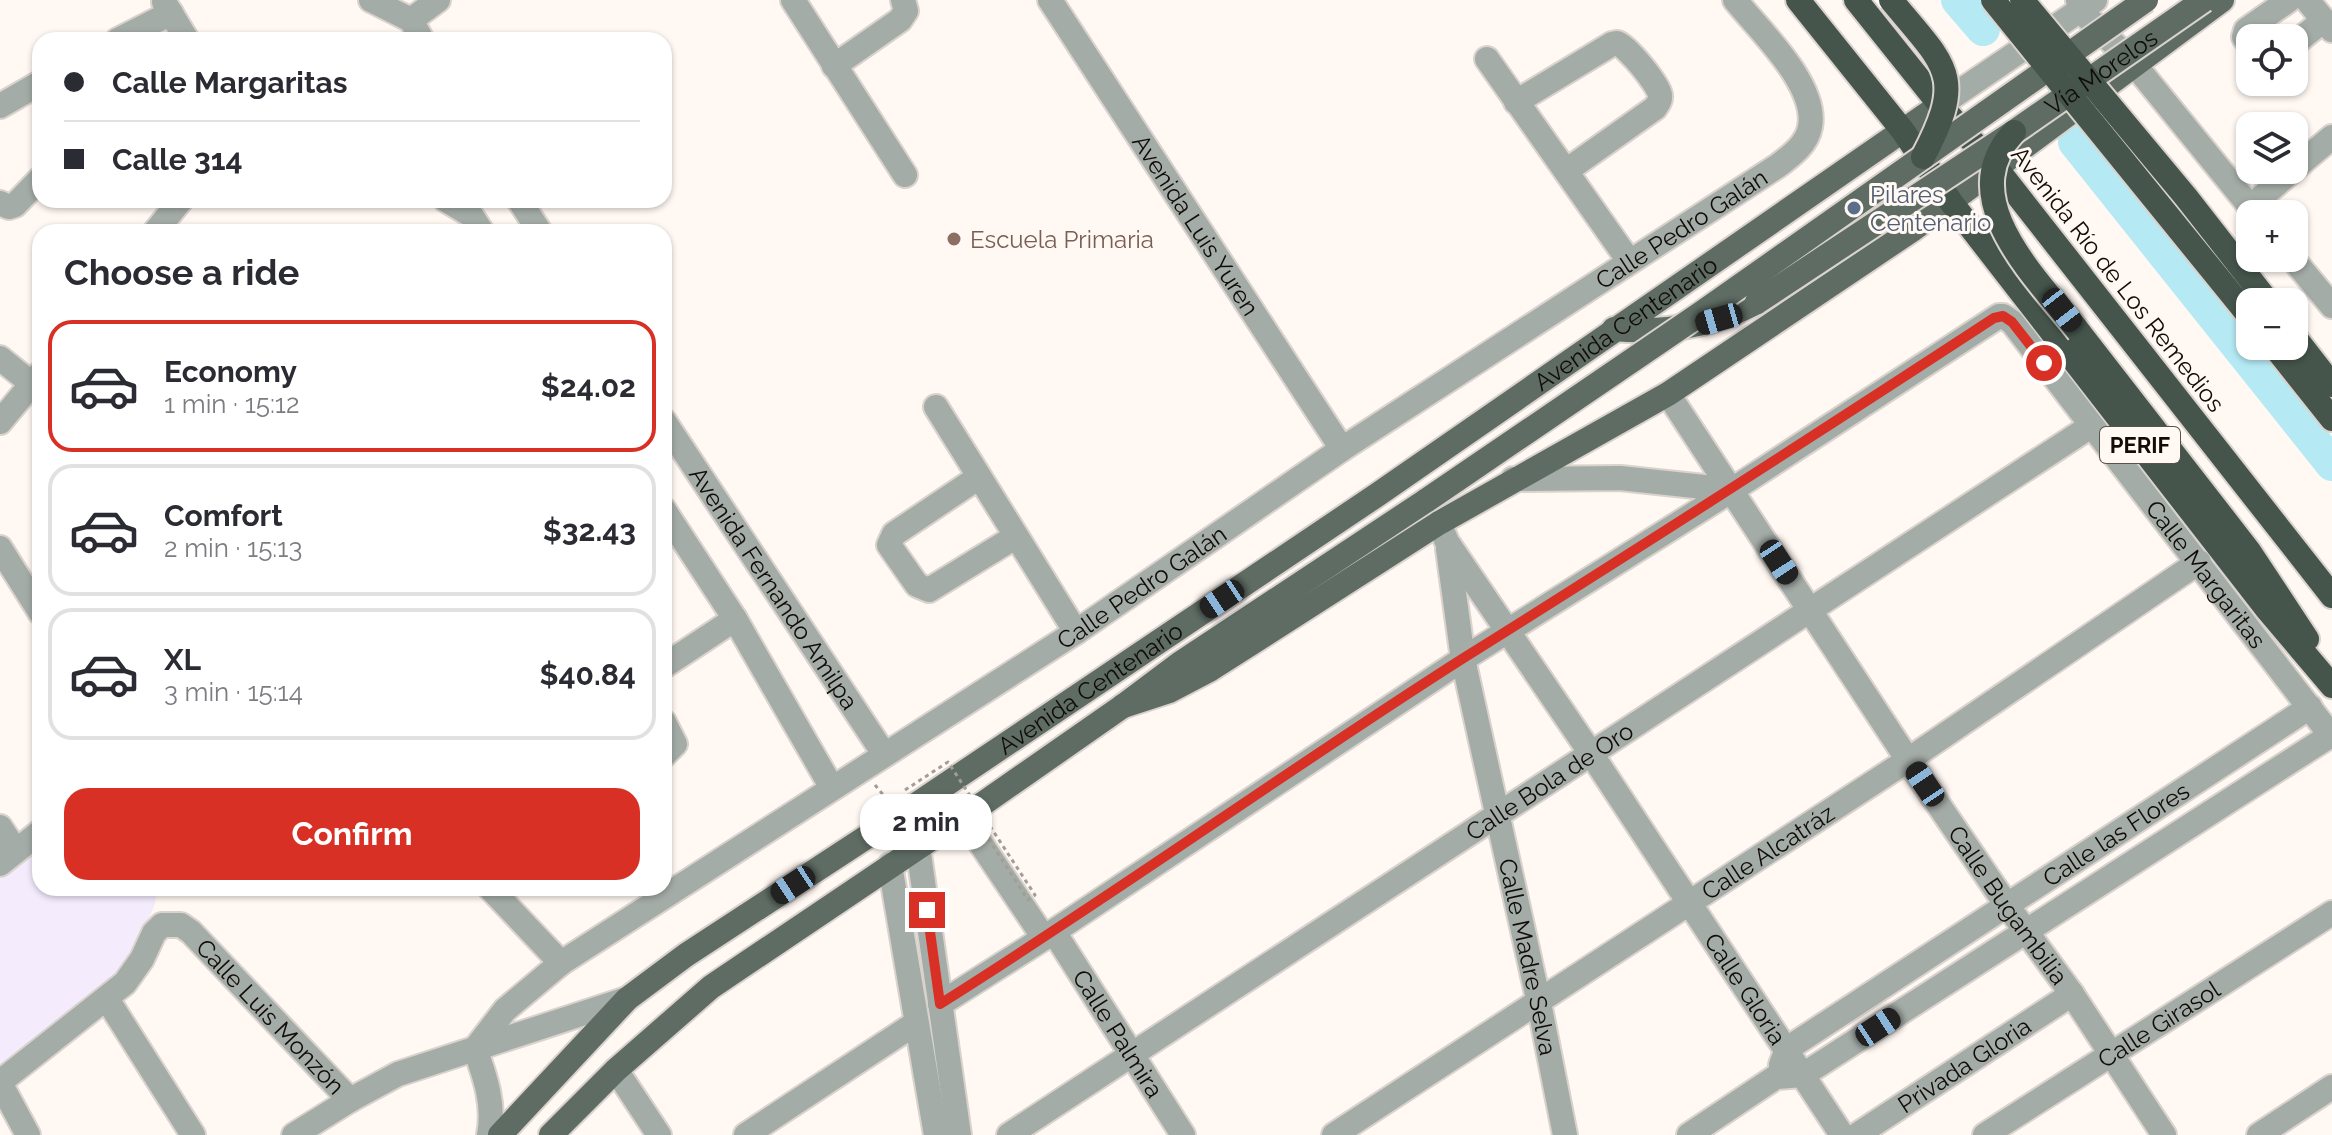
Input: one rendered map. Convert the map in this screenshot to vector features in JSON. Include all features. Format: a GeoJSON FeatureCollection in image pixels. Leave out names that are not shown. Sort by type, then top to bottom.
{"type":"FeatureCollection","features":[{"type":"Feature","properties":{"kind":"highway","name":"PERIF"},"geometry":{"type":"LineString","coordinates":[[1798,0],[1903,131],[1951,202],[2266,608],[2331,685]]}},
{"type":"Feature","properties":{"kind":"highway","name":"Avenida Río de Los Remedios"},"geometry":{"type":"LineString","coordinates":[[1856,0],[1940,105],[1997,169],[2332,596]]}},
{"type":"Feature","properties":{"kind":"highway"},"geometry":{"type":"LineString","coordinates":[[1891,0],[1935,54],[1944,71],[1948,90],[1942,123],[1923,157]]}},
{"type":"Feature","properties":{"kind":"highway"},"geometry":{"type":"LineString","coordinates":[[1993,0],[2236,300]]}},
{"type":"Feature","properties":{"kind":"highway"},"geometry":{"type":"LineString","coordinates":[[2022,0],[2186,197],[2257,288]]}},
{"type":"Feature","properties":{"kind":"highway"},"geometry":{"type":"LineString","coordinates":[[2014,132],[2000,152],[1992,191],[1996,215],[2010,243],[2264,572],[2293,615],[2331,685]]}},
{"type":"Feature","properties":{"kind":"highway"},"geometry":{"type":"LineString","coordinates":[[2308,354],[2332,385]]}},
{"type":"Feature","properties":{"kind":"highway"},"geometry":{"type":"LineString","coordinates":[[2285,360],[2332,419]]}},
{"type":"Feature","properties":{"kind":"main road","name":"Vía Morelos"},"geometry":{"type":"LineString","coordinates":[[1923,157],[2146,0]]}},
{"type":"Feature","properties":{"kind":"main road","name":"Vía Morelos"},"geometry":{"type":"LineString","coordinates":[[1614,329],[1678,329],[1719,319],[1757,302],[2014,132],[2204,0]]}},
{"type":"Feature","properties":{"kind":"main road","name":"Avenida Río de Los Remedios"},"geometry":{"type":"LineString","coordinates":[[1997,169],[2222,0]]}},
{"type":"Feature","properties":{"kind":"main road","name":"Avenida Centenario"},"geometry":{"type":"LineString","coordinates":[[500,1135],[627,999],[686,955],[1377,495],[1940,105]]}},
{"type":"Feature","properties":{"kind":"main road","name":"Avenida Centenario"},"geometry":{"type":"LineString","coordinates":[[551,1135],[616,1070],[711,987],[918,847],[973,823],[1179,664],[1703,312],[1923,157]]}},
{"type":"Feature","properties":{"kind":"main road"},"geometry":{"type":"LineString","coordinates":[[1861,159],[1892,164],[1908,178],[1917,198],[1918,209],[1912,230]]}},
{"type":"Feature","properties":{"kind":"main road","name":"Avenida Centenario"},"geometry":{"type":"LineString","coordinates":[[1123,706],[1147,701],[1211,669],[1443,532],[1513,479],[1668,394],[1997,169]]}},
{"type":"Feature","properties":{"kind":"street"},"geometry":{"type":"LineString","coordinates":[[371,0],[417,30],[438,0]]}},
{"type":"Feature","properties":{"kind":"street"},"geometry":{"type":"LineString","coordinates":[[793,0],[905,175]]}},
{"type":"Feature","properties":{"kind":"street"},"geometry":{"type":"LineString","coordinates":[[834,66],[900,20],[906,11],[903,0]]}},
{"type":"Feature","properties":{"kind":"street","name":"Avenida Luis Yuren"},"geometry":{"type":"LineString","coordinates":[[1050,0],[1342,449]]}},
{"type":"Feature","properties":{"kind":"street","name":"Calle Pedro Galán"},"geometry":{"type":"LineString","coordinates":[[672,891],[1076,632],[1342,449],[1799,150],[1810,128],[1810,102],[1797,76],[1735,0]]}},
{"type":"Feature","properties":{"kind":"street"},"geometry":{"type":"LineString","coordinates":[[2255,24],[2289,0]]}},
{"type":"Feature","properties":{"kind":"street"},"geometry":{"type":"LineString","coordinates":[[2307,0],[2328,25],[2308,36]]}},
{"type":"Feature","properties":{"kind":"street"},"geometry":{"type":"LineString","coordinates":[[1940,105],[2084,3],[2245,200]]}},
{"type":"Feature","properties":{"kind":"street"},"geometry":{"type":"LineString","coordinates":[[129,32],[169,4],[183,32]]}},
{"type":"Feature","properties":{"kind":"street"},"geometry":{"type":"LineString","coordinates":[[1516,102],[1617,43],[1628,50],[1656,87],[1660,97],[1655,108],[1566,171]]}},
{"type":"Feature","properties":{"kind":"street"},"geometry":{"type":"LineString","coordinates":[[1487,59],[1629,261]]}},
{"type":"Feature","properties":{"kind":"street"},"geometry":{"type":"LineString","coordinates":[[0,106],[32,88]]}},
{"type":"Feature","properties":{"kind":"street"},"geometry":{"type":"LineString","coordinates":[[2308,157],[2332,137]]}},
{"type":"Feature","properties":{"kind":"street"},"geometry":{"type":"LineString","coordinates":[[2263,200],[2279,184]]}},
{"type":"Feature","properties":{"kind":"street"},"geometry":{"type":"LineString","coordinates":[[0,203],[15,205],[32,187]]}},
{"type":"Feature","properties":{"kind":"street"},"geometry":{"type":"LineString","coordinates":[[162,224],[174,208]]}},
{"type":"Feature","properties":{"kind":"street"},"geometry":{"type":"LineString","coordinates":[[2304,272],[2331,303]]}},
{"type":"Feature","properties":{"kind":"street","name":"Calle Margaritas"},"geometry":{"type":"LineString","coordinates":[[940,1004],[1049,935],[1463,659],[1732,490],[1999,316],[2012,322],[2332,736]]}},
{"type":"Feature","properties":{"kind":"street"},"geometry":{"type":"LineString","coordinates":[[0,358],[32,377]]}},
{"type":"Feature","properties":{"kind":"street"},"geometry":{"type":"LineString","coordinates":[[0,422],[32,384]]}},
{"type":"Feature","properties":{"kind":"street","name":"Calle Bugambilia"},"geometry":{"type":"LineString","coordinates":[[1668,394],[1908,760],[2072,994],[2164,1135]]}},
{"type":"Feature","properties":{"kind":"street"},"geometry":{"type":"LineString","coordinates":[[936,407],[1076,632]]}},
{"type":"Feature","properties":{"kind":"street","name":"Calle Bola de Oro"},"geometry":{"type":"LineString","coordinates":[[1009,1135],[2091,426]]}},
{"type":"Feature","properties":{"kind":"street","name":"Avenida Fernando Amilpa"},"geometry":{"type":"LineString","coordinates":[[672,433],[884,754]]}},
{"type":"Feature","properties":{"kind":"street"},"geometry":{"type":"LineString","coordinates":[[979,477],[894,534],[889,545],[917,585],[929,590],[1015,537]]}},
{"type":"Feature","properties":{"kind":"street"},"geometry":{"type":"LineString","coordinates":[[1513,479],[1620,478],[1732,490]]}},
{"type":"Feature","properties":{"kind":"street","name":"Avenida Fernando Amilpa"},"geometry":{"type":"LineString","coordinates":[[672,522],[735,619],[832,788]]}},
{"type":"Feature","properties":{"kind":"street","name":"Calle Gloria"},"geometry":{"type":"LineString","coordinates":[[1443,532],[1842,1135]]}},
{"type":"Feature","properties":{"kind":"street","name":"Calle Madre Selva"},"geometry":{"type":"LineString","coordinates":[[1443,532],[1463,659],[1565,1135]]}},
{"type":"Feature","properties":{"kind":"street"},"geometry":{"type":"LineString","coordinates":[[0,548],[32,599]]}},
{"type":"Feature","properties":{"kind":"street","name":"Calle Alcatráz"},"geometry":{"type":"LineString","coordinates":[[1334,1135],[1908,760],[2199,562]]}},
{"type":"Feature","properties":{"kind":"street"},"geometry":{"type":"LineString","coordinates":[[672,661],[735,619]]}},
{"type":"Feature","properties":{"kind":"street","name":"Calle las Flores"},"geometry":{"type":"LineString","coordinates":[[1787,1049],[2310,707]]}},
{"type":"Feature","properties":{"kind":"street","name":"Calle las Flores"},"geometry":{"type":"LineString","coordinates":[[1689,1135],[1776,1077],[1803,1075],[2332,736]]}},
{"type":"Feature","properties":{"kind":"street","name":"Calle Palmira"},"geometry":{"type":"LineString","coordinates":[[973,823],[1132,1054],[1183,1135]]}},
{"type":"Feature","properties":{"kind":"street"},"geometry":{"type":"LineString","coordinates":[[0,827],[8,858],[32,838]]}},
{"type":"Feature","properties":{"kind":"street"},"geometry":{"type":"LineString","coordinates":[[918,847],[959,1135]]}},
{"type":"Feature","properties":{"kind":"street"},"geometry":{"type":"LineString","coordinates":[[890,865],[936,1135]]}},
{"type":"Feature","properties":{"kind":"street"},"geometry":{"type":"LineString","coordinates":[[498,896],[561,963]]}},
{"type":"Feature","properties":{"kind":"street","name":"Calle Pedro Galán"},"geometry":{"type":"LineString","coordinates":[[475,1049],[505,1010],[561,963],[665,896]]}},
{"type":"Feature","properties":{"kind":"street","name":"Calle Girasol"},"geometry":{"type":"LineString","coordinates":[[1985,1135],[2332,913]]}},
{"type":"Feature","properties":{"kind":"street","name":"Calle Luis Monzón"},"geometry":{"type":"LineString","coordinates":[[107,999],[125,983],[142,959],[154,933],[162,925],[181,925],[350,1100]]}},
{"type":"Feature","properties":{"kind":"street"},"geometry":{"type":"LineString","coordinates":[[539,982],[534,996],[536,1009],[551,1021],[563,1020]]}},
{"type":"Feature","properties":{"kind":"street","name":"Privada Gloria"},"geometry":{"type":"LineString","coordinates":[[1857,1135],[2072,994]]}},
{"type":"Feature","properties":{"kind":"street"},"geometry":{"type":"LineString","coordinates":[[28,1135],[0,1082],[107,999],[193,1135]]}},
{"type":"Feature","properties":{"kind":"street"},"geometry":{"type":"LineString","coordinates":[[294,1135],[398,1074],[627,999]]}},
{"type":"Feature","properties":{"kind":"street"},"geometry":{"type":"LineString","coordinates":[[746,1135],[916,1023]]}},
{"type":"Feature","properties":{"kind":"street"},"geometry":{"type":"LineString","coordinates":[[475,1049],[488,1088],[489,1135]]}},
{"type":"Feature","properties":{"kind":"street"},"geometry":{"type":"LineString","coordinates":[[1776,1077],[1787,1049]]}},
{"type":"Feature","properties":{"kind":"street"},"geometry":{"type":"LineString","coordinates":[[616,1070],[659,1135]]}},
{"type":"Feature","properties":{"kind":"street"},"geometry":{"type":"LineString","coordinates":[[2259,1135],[2332,1087]]}},
{"type":"Feature","properties":{"kind":"path"},"geometry":{"type":"LineString","coordinates":[[905,790],[948,762],[1035,895],[1028,900],[973,823]]}},
{"type":"Feature","properties":{"kind":"path"},"geometry":{"type":"LineString","coordinates":[[862,769],[899,815]]}},
{"type":"Feature","properties":{"kind":"shaded area"},"geometry":{"type":"Polygon","coordinates":[[[32,853],[32,896],[156,896],[137,952],[103,995],[0,1070],[0,879],[32,853]]]}},
{"type":"Feature","properties":{"kind":"waterway"},"geometry":{"type":"LineString","coordinates":[[1958,0],[1983,29]]}},
{"type":"Feature","properties":{"kind":"waterway"},"geometry":{"type":"LineString","coordinates":[[2075,142],[2332,464]]}},
{"type":"Feature","properties":{"kind":"place","name":"Pilares Centenario"},"geometry":{"type":"Point","coordinates":[1854,208]}},
{"type":"Feature","properties":{"kind":"place","name":"Escuela Primaria"},"geometry":{"type":"Point","coordinates":[954,239]}},
{"type":"Feature","properties":{"kind":"route"},"geometry":{"type":"LineString","coordinates":[[927,910],[940,1004],[1463,659],[1732,490],[1994,318],[2003,316],[2012,322],[2044,363]]}}]}
